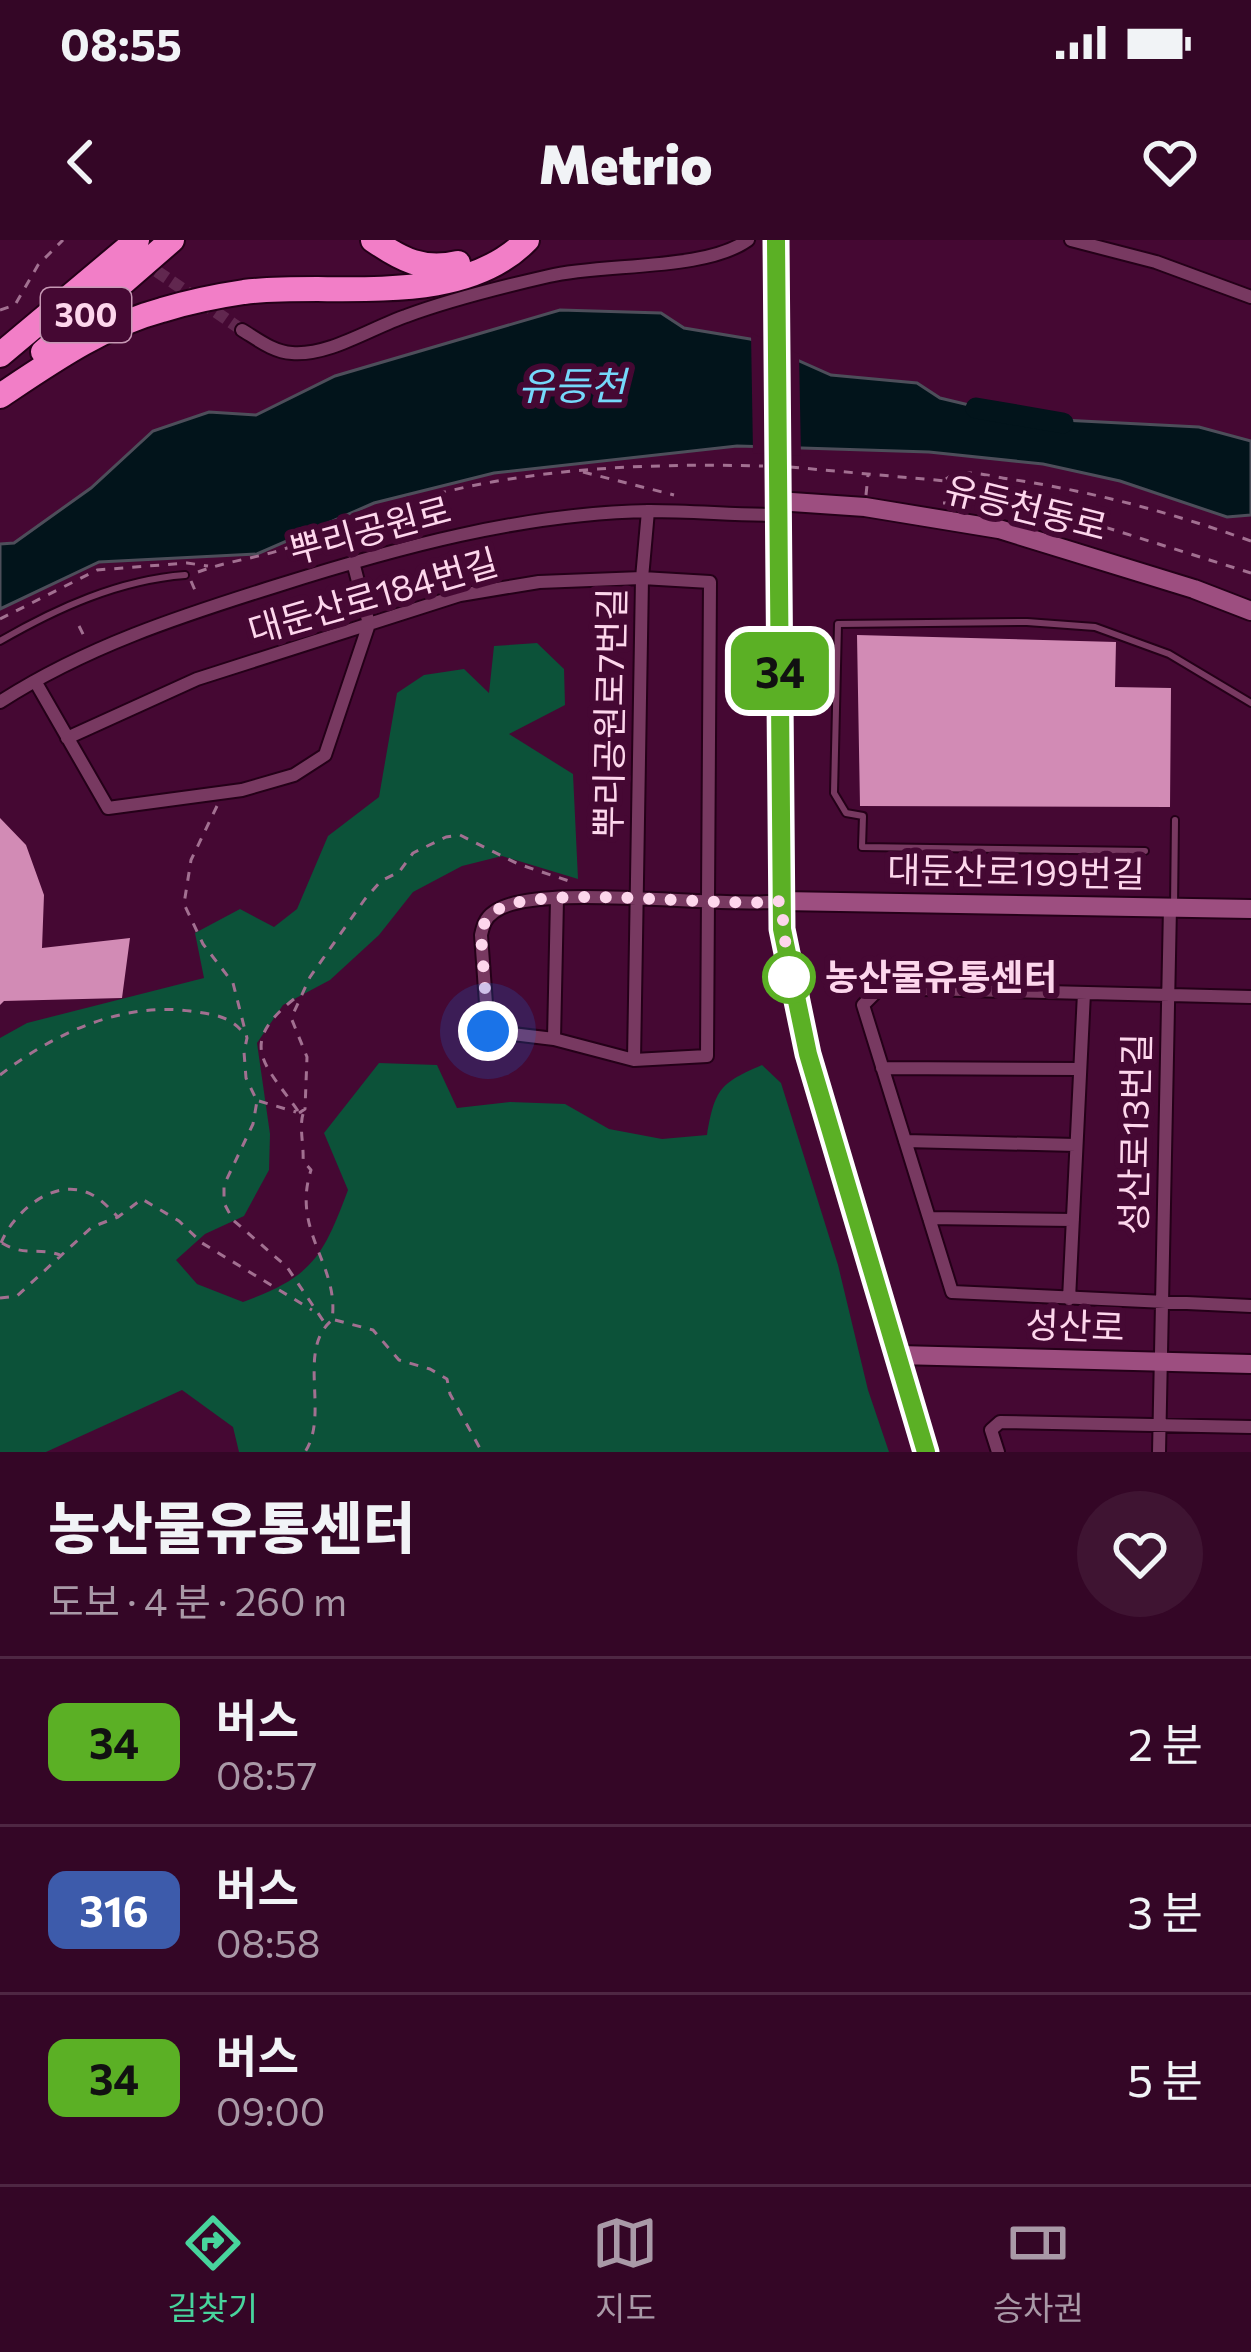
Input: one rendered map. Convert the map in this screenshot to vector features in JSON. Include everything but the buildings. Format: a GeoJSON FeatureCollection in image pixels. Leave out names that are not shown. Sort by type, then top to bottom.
{"type":"FeatureCollection","features":[{"type":"Feature","properties":{"kind":"highway"},"geometry":{"type":"LineString","coordinates":[[81,288],[124,240]]}},
{"type":"Feature","properties":{"kind":"highway","name":"300"},"geometry":{"type":"LineString","coordinates":[[0,355],[137,240]]}},
{"type":"Feature","properties":{"kind":"highway","name":"300"},"geometry":{"type":"LineString","coordinates":[[0,393],[172,240]]}},
{"type":"Feature","properties":{"kind":"highway"},"geometry":{"type":"LineString","coordinates":[[373,240],[403,260],[434,268],[483,257],[508,240]]}},
{"type":"Feature","properties":{"kind":"highway"},"geometry":{"type":"LineString","coordinates":[[0,393],[73,347],[161,310],[245,292],[441,282],[490,269],[527,240]]}},
{"type":"Feature","properties":{"kind":"main road"},"geometry":{"type":"LineString","coordinates":[[776,240],[781,901],[786,964],[808,1054],[926,1452]]}},
{"type":"Feature","properties":{"kind":"main road","name":"유등천동로"},"geometry":{"type":"LineString","coordinates":[[778,499],[865,507],[1000,529],[1251,611]]}},
{"type":"Feature","properties":{"kind":"main road","name":"대둔산로199번길"},"geometry":{"type":"LineString","coordinates":[[781,901],[1251,909]]}},
{"type":"Feature","properties":{"kind":"main road","name":"성산로"},"geometry":{"type":"LineString","coordinates":[[898,1355],[1251,1364]]}},
{"type":"Feature","properties":{"kind":"street"},"geometry":{"type":"LineString","coordinates":[[242,330],[293,354],[323,349],[408,315],[494,289],[570,271],[700,258],[748,240]]}},
{"type":"Feature","properties":{"kind":"street"},"geometry":{"type":"LineString","coordinates":[[1070,240],[1156,262],[1251,297]]}},
{"type":"Feature","properties":{"kind":"street","name":"뿌리공원로"},"geometry":{"type":"LineString","coordinates":[[0,702],[130,635],[352,562],[502,526],[778,499]]}},
{"type":"Feature","properties":{"kind":"street","name":"뿌리공원로7번길"},"geometry":{"type":"LineString","coordinates":[[634,1060],[647,511]]}},
{"type":"Feature","properties":{"kind":"street"},"geometry":{"type":"LineString","coordinates":[[34,681],[108,808],[224,793],[293,775],[325,755],[369,624],[352,562]]}},
{"type":"Feature","properties":{"kind":"street","name":"대둔산로184번길"},"geometry":{"type":"LineString","coordinates":[[67,738],[197,680],[460,595],[539,582],[710,581],[710,902]]}},
{"type":"Feature","properties":{"kind":"street"},"geometry":{"type":"LineString","coordinates":[[710,902],[707,1056],[634,1060],[554,1039],[488,1031],[481,935],[484,922],[496,909],[556,899],[781,901]]}},
{"type":"Feature","properties":{"kind":"street"},"geometry":{"type":"LineString","coordinates":[[554,1039],[556,899]]}},
{"type":"Feature","properties":{"kind":"street","name":"성산로13번길"},"geometry":{"type":"LineString","coordinates":[[1159,1452],[1172,908]]}},
{"type":"Feature","properties":{"kind":"street"},"geometry":{"type":"LineString","coordinates":[[1251,997],[880,988],[863,1005],[952,1292],[1251,1306]]}},
{"type":"Feature","properties":{"kind":"street"},"geometry":{"type":"LineString","coordinates":[[1069,1299],[1084,993]]}},
{"type":"Feature","properties":{"kind":"street"},"geometry":{"type":"LineString","coordinates":[[882,1068],[1080,1069]]}},
{"type":"Feature","properties":{"kind":"street"},"geometry":{"type":"LineString","coordinates":[[905,1141],[1076,1145]]}},
{"type":"Feature","properties":{"kind":"street"},"geometry":{"type":"LineString","coordinates":[[929,1218],[1073,1220]]}},
{"type":"Feature","properties":{"kind":"street"},"geometry":{"type":"LineString","coordinates":[[998,1452],[991,1430],[1000,1422],[1251,1427]]}},
{"type":"Feature","properties":{"kind":"lane"},"geometry":{"type":"LineString","coordinates":[[0,641],[110,589],[145,578],[188,578]]}},
{"type":"Feature","properties":{"kind":"lane"},"geometry":{"type":"LineString","coordinates":[[1145,851],[862,847],[863,815],[846,813],[834,793],[838,624],[1027,622],[1095,627],[1169,654],[1251,703]]}},
{"type":"Feature","properties":{"kind":"lane"},"geometry":{"type":"LineString","coordinates":[[1172,908],[1175,820]]}},
{"type":"Feature","properties":{"kind":"path"},"geometry":{"type":"LineString","coordinates":[[0,310],[14,305],[38,265],[63,240]]}},
{"type":"Feature","properties":{"kind":"path"},"geometry":{"type":"LineString","coordinates":[[198,572],[286,549],[358,517],[412,500],[534,475],[659,465],[821,468],[991,485],[1251,573]]}},
{"type":"Feature","properties":{"kind":"path"},"geometry":{"type":"LineString","coordinates":[[577,471],[674,495]]}},
{"type":"Feature","properties":{"kind":"path"},"geometry":{"type":"LineString","coordinates":[[865,507],[868,473]]}},
{"type":"Feature","properties":{"kind":"path"},"geometry":{"type":"LineString","coordinates":[[945,480],[954,473],[977,474],[1086,490],[1154,507],[1251,541]]}},
{"type":"Feature","properties":{"kind":"path"},"geometry":{"type":"LineString","coordinates":[[943,503],[1002,502],[1018,496]]}},
{"type":"Feature","properties":{"kind":"path"},"geometry":{"type":"LineString","coordinates":[[0,619],[97,570],[187,563],[211,567]]}},
{"type":"Feature","properties":{"kind":"path"},"geometry":{"type":"LineString","coordinates":[[188,578],[196,595]]}},
{"type":"Feature","properties":{"kind":"path"},"geometry":{"type":"LineString","coordinates":[[79,626],[86,638]]}},
{"type":"Feature","properties":{"kind":"path"},"geometry":{"type":"LineString","coordinates":[[224,793],[191,860],[184,904],[203,944],[233,983],[248,1038],[246,1078],[257,1101],[253,1124],[224,1185],[224,1202],[233,1220],[287,1268],[326,1324]]}},
{"type":"Feature","properties":{"kind":"path"},"geometry":{"type":"LineString","coordinates":[[332,1320],[334,1296],[308,1230],[310,1170],[303,1157],[306,1147],[300,1123],[307,1057],[292,1020],[310,977],[374,888],[399,872],[412,853],[446,837],[460,835],[518,864],[567,878],[585,899]]}},
{"type":"Feature","properties":{"kind":"path"},"geometry":{"type":"LineString","coordinates":[[301,1113],[271,1079],[262,1058],[268,1022],[294,999],[302,1003]]}},
{"type":"Feature","properties":{"kind":"path"},"geometry":{"type":"LineString","coordinates":[[0,1075],[38,1048],[83,1027],[155,1006],[229,1018],[248,1038]]}},
{"type":"Feature","properties":{"kind":"path"},"geometry":{"type":"LineString","coordinates":[[257,1101],[301,1113]]}},
{"type":"Feature","properties":{"kind":"path"},"geometry":{"type":"LineString","coordinates":[[64,1257],[49,1251],[24,1254],[1,1243],[26,1209],[61,1190],[90,1193],[118,1217]]}},
{"type":"Feature","properties":{"kind":"path"},"geometry":{"type":"LineString","coordinates":[[0,1298],[17,1296],[92,1228],[146,1199],[202,1243],[314,1311]]}},
{"type":"Feature","properties":{"kind":"path"},"geometry":{"type":"LineString","coordinates":[[305,1452],[316,1421],[314,1363],[326,1324],[332,1320],[373,1330],[399,1360],[447,1379],[450,1394],[482,1452]]}},
{"type":"Feature","properties":{"kind":"green space"},"geometry":{"type":"Polygon","coordinates":[[[537,643],[564,669],[565,705],[509,734],[573,774],[578,879],[502,856],[462,866],[413,892],[379,935],[330,980],[283,1005],[257,1043],[270,1134],[269,1170],[244,1216],[205,1234],[176,1260],[197,1284],[243,1302],[285,1283],[312,1262],[348,1190],[324,1133],[379,1063],[437,1065],[457,1108],[510,1102],[565,1104],[609,1129],[662,1139],[707,1135],[722,1089],[762,1065],[781,1083],[889,1452],[239,1452],[233,1427],[182,1390],[46,1452],[0,1452],[0,1038],[27,1023],[204,978],[195,933],[240,909],[274,927],[297,909],[328,836],[379,797],[397,693],[424,675],[464,669],[489,693],[494,646],[537,643]]]}},
{"type":"Feature","properties":{"kind":"water","name":"유등천"},"geometry":{"type":"Polygon","coordinates":[[[560,310],[661,313],[684,328],[750,339],[831,375],[917,383],[940,398],[1023,418],[1199,427],[1251,441],[1251,515],[1227,517],[1120,481],[1043,464],[929,452],[737,446],[494,473],[374,503],[257,554],[99,562],[0,609],[0,544],[14,543],[91,488],[153,431],[209,412],[256,415],[335,376],[560,310]]]}},
{"type":"Feature","properties":{"kind":"pier"},"geometry":{"type":"Polygon","coordinates":[[[751,333],[799,354],[801,456],[753,453],[751,333]]]}},
{"type":"Feature","properties":{"kind":"waterway","name":"유등천"},"geometry":{"type":"LineString","coordinates":[[976,408],[1063,423]]}},
{"type":"Feature","properties":{"kind":"tunnel"},"geometry":{"type":"LineString","coordinates":[[142,261],[242,330]]}},
{"type":"Feature","properties":{"kind":"bus line","name":"34"},"geometry":{"type":"LineString","coordinates":[[776,240],[781,901],[786,964],[808,1054],[926,1452]]}},
{"type":"Feature","properties":{"kind":"place","name":"농산물유통센터"},"geometry":{"type":"Point","coordinates":[789,977]}},
{"type":"Feature","properties":{"kind":"route"},"geometry":{"type":"LineString","coordinates":[[488,1031],[484,922],[496,909],[524,902],[781,901],[789,977]]}}]}
